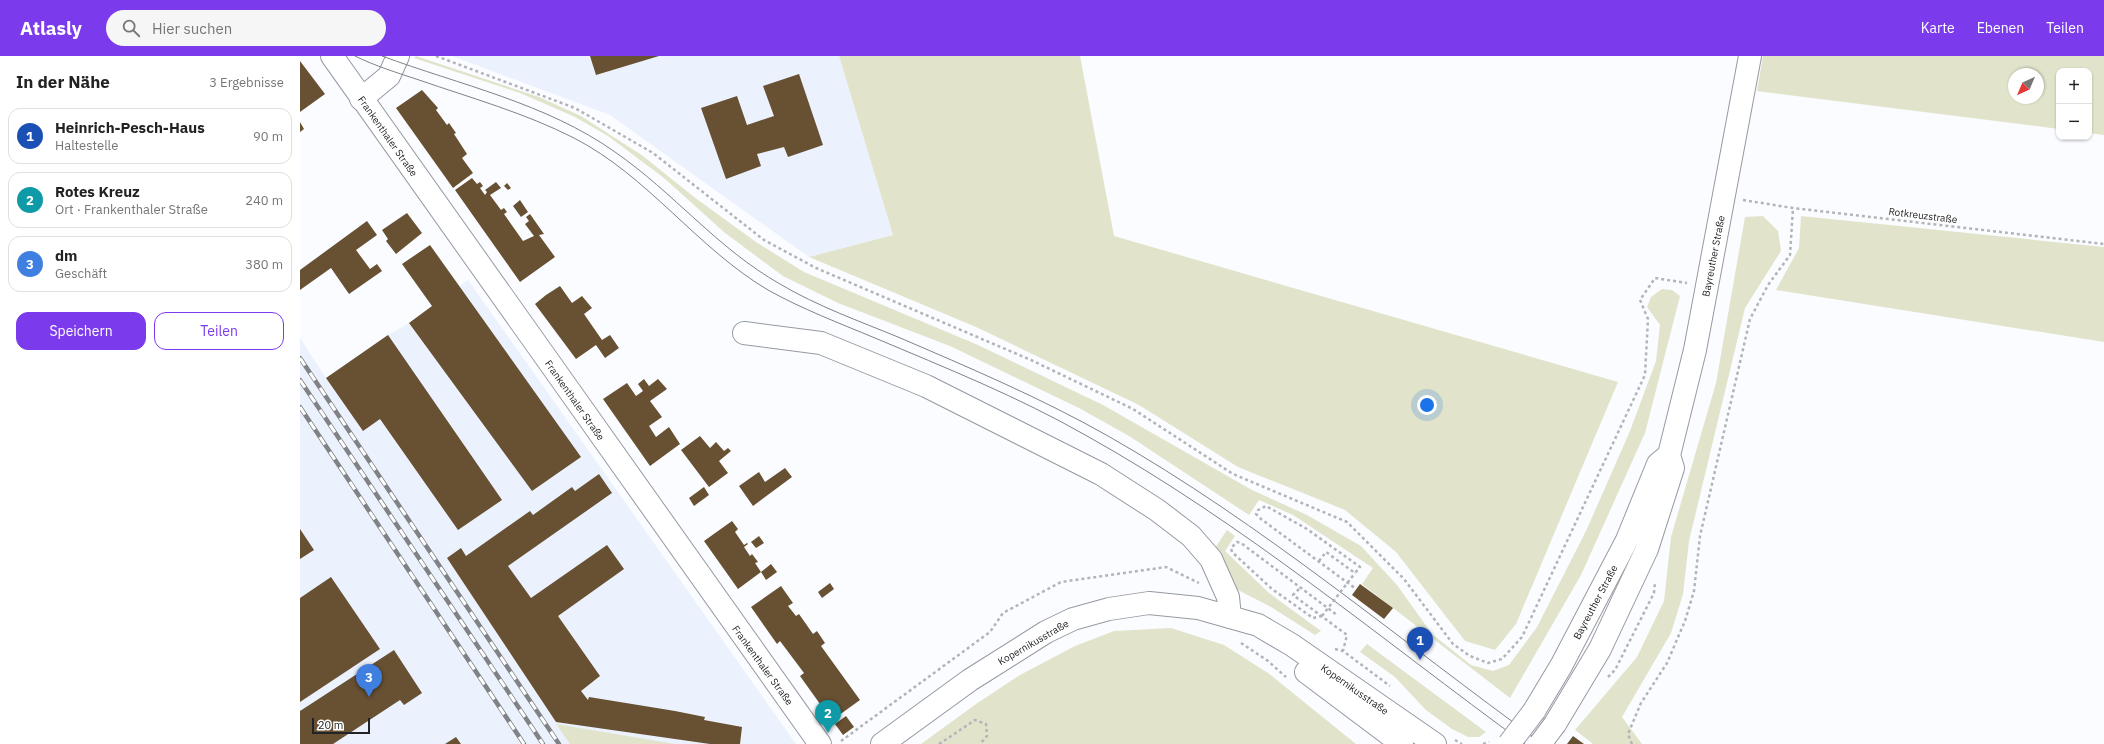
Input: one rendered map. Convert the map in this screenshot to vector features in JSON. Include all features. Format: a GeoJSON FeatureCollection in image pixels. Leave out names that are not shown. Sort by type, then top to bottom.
{"type":"FeatureCollection","features":[{"type":"Feature","properties":{"kind":"street","name":"Frankenthaler Straße"},"geometry":{"type":"LineString","coordinates":[[332,56],[361,99],[820,744]]}},
{"type":"Feature","properties":{"kind":"street"},"geometry":{"type":"LineString","coordinates":[[361,99],[389,76],[398,56]]}},
{"type":"Feature","properties":{"kind":"street","name":"Bayreuther Straße"},"geometry":{"type":"LineString","coordinates":[[1540,744],[1555,724],[1600,649],[1647,549],[1673,468],[1669,455],[1696,350],[1700,285],[1750,56]]}},
{"type":"Feature","properties":{"kind":"street"},"geometry":{"type":"LineString","coordinates":[[744,333],[821,343],[926,386],[1102,474],[1157,510],[1191,536],[1211,560],[1228,597],[1230,617]]}},
{"type":"Feature","properties":{"kind":"street","name":"Bayreuther Straße"},"geometry":{"type":"LineString","coordinates":[[1509,744],[1534,711],[1564,660],[1627,540],[1658,464],[1669,455]]}},
{"type":"Feature","properties":{"kind":"street","name":"Kopernikusstraße"},"geometry":{"type":"LineString","coordinates":[[882,744],[970,680],[1020,647],[1073,619],[1109,608],[1149,603],[1198,608],[1258,625],[1292,645],[1435,744]]}},
{"type":"Feature","properties":{"kind":"street","name":"Kopernikusstraße"},"geometry":{"type":"LineString","coordinates":[[1230,617],[1395,740]]}},
{"type":"Feature","properties":{"kind":"path"},"geometry":{"type":"LineString","coordinates":[[436,56],[575,108],[653,153],[764,240],[816,268],[1038,363],[1133,409],[1233,474],[1347,522],[1404,579],[1453,644],[1470,656],[1488,663],[1502,658],[1522,637],[1645,376],[1648,319],[1640,300],[1655,278],[1700,285]]}},
{"type":"Feature","properties":{"kind":"path","name":"Rotkreuzstraße"},"geometry":{"type":"LineString","coordinates":[[1741,200],[1793,208],[2104,244]]}},
{"type":"Feature","properties":{"kind":"path"},"geometry":{"type":"LineString","coordinates":[[1632,744],[1628,734],[1641,703],[1667,663],[1685,621],[1694,591],[1700,536],[1750,319],[1768,285],[1790,255],[1793,208]]}},
{"type":"Feature","properties":{"kind":"path"},"geometry":{"type":"LineString","coordinates":[[1336,616],[1299,589],[1241,543],[1237,542],[1231,548],[1232,552],[1272,589],[1313,618],[1322,616],[1355,573],[1360,567],[1306,529],[1266,506],[1258,510],[1256,514],[1260,519],[1319,561],[1356,589]]}},
{"type":"Feature","properties":{"kind":"path"},"geometry":{"type":"LineString","coordinates":[[1319,561],[1326,552],[1355,573]]}},
{"type":"Feature","properties":{"kind":"path"},"geometry":{"type":"LineString","coordinates":[[1299,589],[1293,595],[1347,635],[1343,651]]}},
{"type":"Feature","properties":{"kind":"path"},"geometry":{"type":"LineString","coordinates":[[939,744],[975,720],[986,724],[987,736],[980,744]]}},
{"type":"Feature","properties":{"kind":"shaded area"},"geometry":{"type":"Polygon","coordinates":[[[452,56],[839,56],[893,235],[809,257],[610,115],[452,56]]]}},
{"type":"Feature","properties":{"kind":"shaded area"},"geometry":{"type":"Polygon","coordinates":[[[468,280],[796,744],[300,744],[300,338],[326,378],[388,335],[409,323],[468,280]]]}},
{"type":"Feature","properties":{"kind":"green space"},"geometry":{"type":"Polygon","coordinates":[[[416,56],[539,97],[581,116],[643,156],[694,197],[756,242],[804,272],[978,345],[1103,405],[1252,490],[1307,515],[1361,546],[1397,585],[1432,634],[1471,665],[1493,671],[1509,665],[1537,627],[1586,531],[1630,431],[1656,361],[1660,325],[1647,307],[1651,297],[1662,289],[1672,290],[1680,296],[1645,433],[1581,575],[1510,698],[1362,584],[1373,568],[1293,515],[1259,500],[1249,515],[1129,436],[1079,408],[950,346],[838,303],[783,276],[725,233],[664,178],[608,136],[575,117],[520,93],[414,58],[416,56]]]}},
{"type":"Feature","properties":{"kind":"green space"},"geometry":{"type":"Polygon","coordinates":[[[839,56],[1080,56],[1114,236],[1618,382],[1516,624],[1495,650],[1465,641],[1396,552],[1345,510],[1238,467],[1139,405],[976,327],[809,257],[893,235],[839,56]]]}},
{"type":"Feature","properties":{"kind":"green space"},"geometry":{"type":"Polygon","coordinates":[[[1763,56],[2104,56],[2104,135],[2092,133],[2092,68],[2056,68],[2056,129],[1757,91],[1763,56]]]}},
{"type":"Feature","properties":{"kind":"green space"},"geometry":{"type":"Polygon","coordinates":[[[1763,216],[1778,231],[1781,251],[1745,308],[1689,541],[1683,594],[1671,633],[1622,717],[1642,744],[1593,744],[1575,730],[1637,657],[1664,601],[1671,537],[1716,383],[1745,217],[1763,216]]]}},
{"type":"Feature","properties":{"kind":"green space"},"geometry":{"type":"Polygon","coordinates":[[[1801,216],[2104,247],[2104,342],[1776,290],[1799,248],[1801,216]]]}},
{"type":"Feature","properties":{"kind":"green space"},"geometry":{"type":"Polygon","coordinates":[[[1227,530],[1235,536],[1225,551],[1269,593],[1321,631],[1315,635],[1271,607],[1236,589],[1213,551],[1227,530]]]}},
{"type":"Feature","properties":{"kind":"green space"},"geometry":{"type":"Polygon","coordinates":[[[1171,628],[1224,645],[1268,673],[1356,744],[921,744],[976,704],[1020,675],[1075,646],[1114,631],[1171,628]]]}},
{"type":"Feature","properties":{"kind":"green space"},"geometry":{"type":"Polygon","coordinates":[[[1367,644],[1486,732],[1479,737],[1468,737],[1452,729],[1426,710],[1395,677],[1360,652],[1367,644]]]}},
{"type":"Feature","properties":{"kind":"green space"},"geometry":{"type":"Polygon","coordinates":[[[556,724],[675,744],[570,744],[556,724]]]}},
{"type":"Feature","properties":{"kind":"building"},"geometry":{"type":"Polygon","coordinates":[[[590,56],[659,56],[596,75],[590,56]]]}},
{"type":"Feature","properties":{"kind":"building"},"geometry":{"type":"Polygon","coordinates":[[[300,61],[325,94],[300,112],[300,61]]]}},
{"type":"Feature","properties":{"kind":"building"},"geometry":{"type":"Polygon","coordinates":[[[799,74],[823,145],[788,157],[784,147],[757,154],[761,166],[726,179],[701,108],[737,96],[747,125],[774,116],[763,86],[799,74]]]}},
{"type":"Feature","properties":{"kind":"building"},"geometry":{"type":"Polygon","coordinates":[[[422,90],[438,108],[436,110],[447,125],[449,123],[467,154],[462,158],[473,173],[453,188],[396,108],[422,90]]]}},
{"type":"Feature","properties":{"kind":"building"},"geometry":{"type":"Polygon","coordinates":[[[300,122],[304,129],[300,132],[300,122]]]}},
{"type":"Feature","properties":{"kind":"building"},"geometry":{"type":"Polygon","coordinates":[[[472,178],[477,184],[480,182],[483,186],[480,188],[485,195],[487,192],[485,190],[496,182],[501,188],[490,195],[501,210],[504,208],[507,212],[504,214],[523,241],[534,236],[525,224],[529,221],[526,217],[530,214],[544,234],[539,235],[555,257],[520,282],[455,190],[472,178]]]}},
{"type":"Feature","properties":{"kind":"building"},"geometry":{"type":"Polygon","coordinates":[[[507,183],[511,188],[508,190],[504,186],[507,183]]]}},
{"type":"Feature","properties":{"kind":"building"},"geometry":{"type":"Polygon","coordinates":[[[520,200],[528,212],[521,217],[513,206],[520,200]]]}},
{"type":"Feature","properties":{"kind":"building"},"geometry":{"type":"Polygon","coordinates":[[[407,213],[422,233],[396,254],[386,241],[388,239],[382,230],[407,213]]]}},
{"type":"Feature","properties":{"kind":"building"},"geometry":{"type":"Polygon","coordinates":[[[367,221],[377,235],[356,250],[370,269],[377,264],[382,271],[349,294],[331,268],[300,290],[300,270],[367,221]]]}},
{"type":"Feature","properties":{"kind":"building"},"geometry":{"type":"Polygon","coordinates":[[[430,245],[581,457],[532,491],[409,323],[432,306],[402,264],[430,245]]]}},
{"type":"Feature","properties":{"kind":"building"},"geometry":{"type":"Polygon","coordinates":[[[560,286],[572,303],[582,296],[592,308],[584,314],[602,340],[610,335],[619,348],[605,358],[596,345],[576,359],[535,304],[560,286]]]}},
{"type":"Feature","properties":{"kind":"building"},"geometry":{"type":"Polygon","coordinates":[[[388,335],[502,500],[458,530],[380,419],[363,431],[326,378],[388,335]]]}},
{"type":"Feature","properties":{"kind":"building"},"geometry":{"type":"Polygon","coordinates":[[[644,379],[649,386],[658,379],[667,389],[650,401],[662,417],[649,426],[656,437],[669,427],[680,444],[650,466],[603,399],[627,383],[636,396],[643,391],[638,384],[644,379]]]}},
{"type":"Feature","properties":{"kind":"building"},"geometry":{"type":"Polygon","coordinates":[[[700,436],[710,448],[716,442],[724,451],[728,448],[731,451],[719,461],[728,473],[709,487],[681,450],[700,436]]]}},
{"type":"Feature","properties":{"kind":"building"},"geometry":{"type":"Polygon","coordinates":[[[785,468],[792,477],[753,506],[739,486],[759,472],[765,482],[785,468]]]}},
{"type":"Feature","properties":{"kind":"building"},"geometry":{"type":"Polygon","coordinates":[[[599,474],[612,493],[508,566],[531,598],[607,545],[624,569],[558,616],[600,676],[581,691],[588,700],[589,697],[675,711],[705,717],[704,720],[742,727],[740,744],[710,744],[556,722],[447,558],[461,548],[466,556],[530,511],[533,515],[572,487],[575,491],[599,474]]]}},
{"type":"Feature","properties":{"kind":"building"},"geometry":{"type":"Polygon","coordinates":[[[704,487],[709,495],[694,506],[689,498],[704,487]]]}},
{"type":"Feature","properties":{"kind":"building"},"geometry":{"type":"Polygon","coordinates":[[[732,521],[738,529],[735,532],[744,545],[747,543],[748,544],[744,547],[750,556],[752,554],[758,562],[755,563],[761,572],[738,589],[704,541],[732,521]]]}},
{"type":"Feature","properties":{"kind":"building"},"geometry":{"type":"Polygon","coordinates":[[[300,529],[314,550],[300,559],[300,529]]]}},
{"type":"Feature","properties":{"kind":"building"},"geometry":{"type":"Polygon","coordinates":[[[759,536],[764,543],[756,548],[751,542],[759,536]]]}},
{"type":"Feature","properties":{"kind":"building"},"geometry":{"type":"Polygon","coordinates":[[[771,564],[777,572],[766,580],[761,572],[771,564]]]}},
{"type":"Feature","properties":{"kind":"building"},"geometry":{"type":"Polygon","coordinates":[[[331,577],[380,649],[300,702],[300,598],[331,577]]]}},
{"type":"Feature","properties":{"kind":"building"},"geometry":{"type":"Polygon","coordinates":[[[830,583],[834,589],[822,598],[818,592],[830,583]]]}},
{"type":"Feature","properties":{"kind":"building"},"geometry":{"type":"Polygon","coordinates":[[[1360,584],[1393,608],[1384,619],[1352,595],[1360,584]]]}},
{"type":"Feature","properties":{"kind":"building"},"geometry":{"type":"Polygon","coordinates":[[[781,586],[793,603],[788,606],[796,616],[799,614],[813,634],[817,631],[825,643],[821,646],[860,700],[835,718],[830,718],[800,676],[804,673],[780,641],[777,644],[751,607],[781,586]]]}},
{"type":"Feature","properties":{"kind":"building"},"geometry":{"type":"Polygon","coordinates":[[[394,650],[422,693],[404,705],[400,700],[333,744],[300,744],[300,711],[394,650]]]}},
{"type":"Feature","properties":{"kind":"building"},"geometry":{"type":"Polygon","coordinates":[[[846,716],[854,727],[843,735],[835,724],[846,716]]]}},
{"type":"Feature","properties":{"kind":"building"},"geometry":{"type":"Polygon","coordinates":[[[1573,736],[1584,744],[1567,744],[1573,736]]]}},
{"type":"Feature","properties":{"kind":"building"},"geometry":{"type":"Polygon","coordinates":[[[456,737],[461,744],[445,744],[456,737]]]}},
{"type":"Feature","properties":{"kind":"tram line"},"geometry":{"type":"LineString","coordinates":[[355,56],[387,69],[517,113],[574,138],[601,154],[626,172],[718,254],[742,273],[768,290],[821,316],[955,372],[1035,408],[1145,470],[1256,544],[1525,744]]}},
{"type":"Feature","properties":{"kind":"tram line"},"geometry":{"type":"LineString","coordinates":[[382,56],[502,96],[560,120],[615,152],[657,185],[736,254],[757,270],[780,284],[823,306],[1005,384],[1083,422],[1108,436],[1165,470],[1276,545],[1543,744]]}},
{"type":"Feature","properties":{"kind":"railway"},"geometry":{"type":"LineString","coordinates":[[300,358],[559,744]]}},
{"type":"Feature","properties":{"kind":"railway"},"geometry":{"type":"LineString","coordinates":[[300,380],[543,744]]}},
{"type":"Feature","properties":{"kind":"railway"},"geometry":{"type":"LineString","coordinates":[[300,407],[524,744]]}},
{"type":"Feature","properties":{"kind":"place","name":"Heinrich-Pesch-Haus"},"geometry":{"type":"Point","coordinates":[1420,660]}},
{"type":"Feature","properties":{"kind":"place","name":"dm"},"geometry":{"type":"Point","coordinates":[369,697]}},
{"type":"Feature","properties":{"kind":"place","name":"Rotes Kreuz"},"geometry":{"type":"Point","coordinates":[828,733]}}]}
